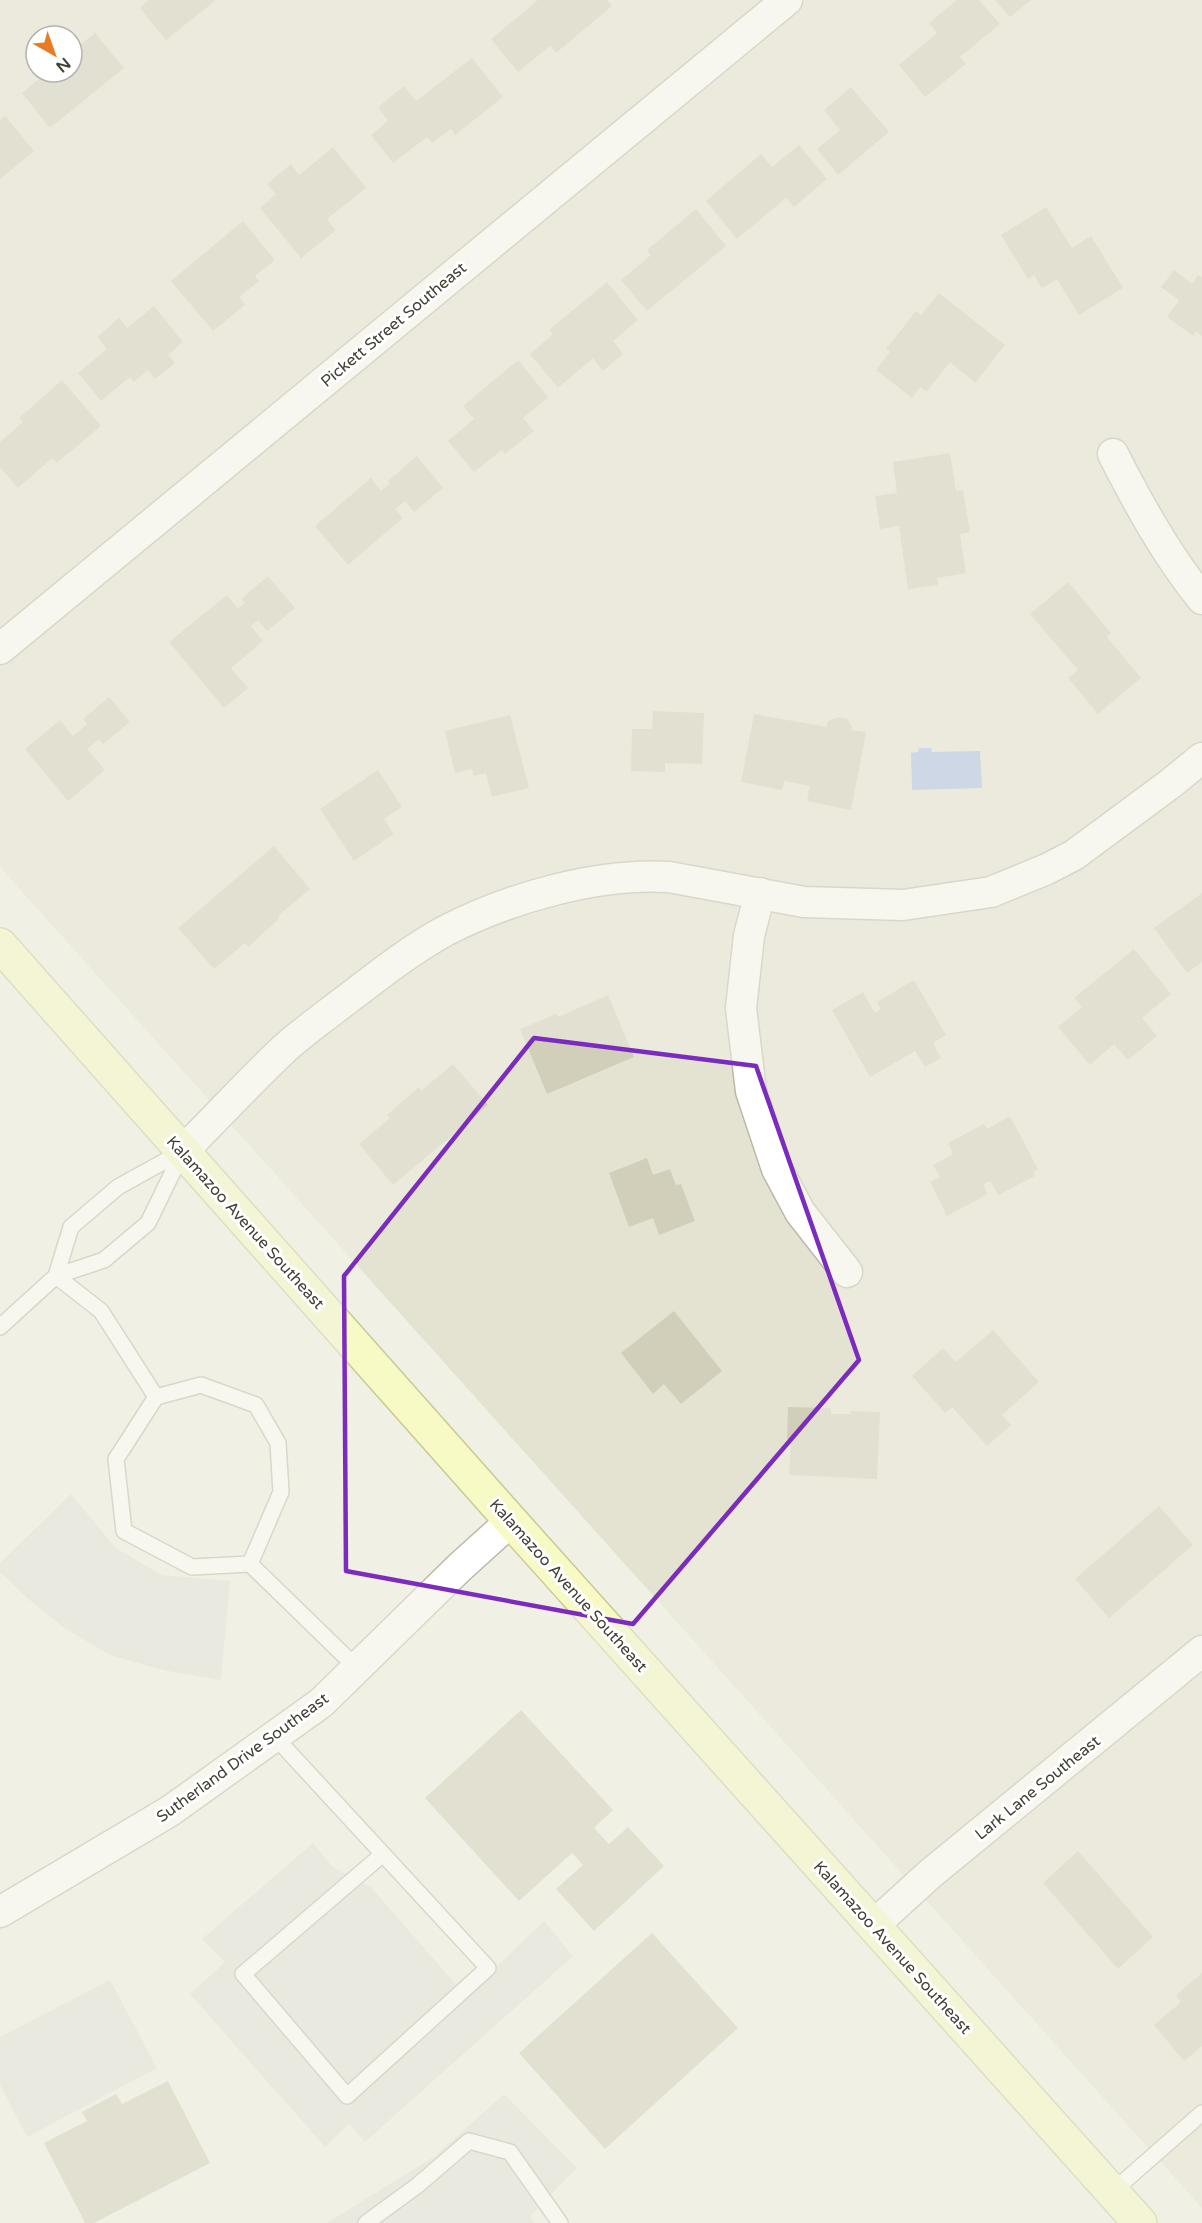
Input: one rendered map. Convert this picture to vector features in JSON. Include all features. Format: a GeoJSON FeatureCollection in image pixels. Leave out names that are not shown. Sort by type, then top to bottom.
{"type":"FeatureCollection","features":[{"type":"Feature","properties":{"kind":"main road","name":"Kalamazoo Avenue Southeast"},"geometry":{"type":"LineString","coordinates":[[0,945],[511,1521],[874,1925],[1127,2213]]}},
{"type":"Feature","properties":{"kind":"street","name":"Pickett Street Southeast"},"geometry":{"type":"LineString","coordinates":[[0,649],[787,0]]}},
{"type":"Feature","properties":{"kind":"street"},"geometry":{"type":"LineString","coordinates":[[1113,454],[1142,510],[1170,556],[1202,599]]}},
{"type":"Feature","properties":{"kind":"street"},"geometry":{"type":"LineString","coordinates":[[183,1151],[284,1049],[359,989],[445,932],[495,909],[527,897],[584,884],[650,876],[669,877],[804,902],[903,906],[991,892],[1074,855],[1202,758]]}},
{"type":"Feature","properties":{"kind":"street"},"geometry":{"type":"LineString","coordinates":[[760,893],[749,936],[741,1008],[751,1091],[777,1169],[795,1204],[847,1272]]}},
{"type":"Feature","properties":{"kind":"street","name":"Sutherland Drive Southeast"},"geometry":{"type":"LineString","coordinates":[[0,1912],[170,1811],[321,1703],[511,1521]]}},
{"type":"Feature","properties":{"kind":"street","name":"Lark Lane Southeast"},"geometry":{"type":"LineString","coordinates":[[874,1925],[930,1874],[1202,1651]]}},
{"type":"Feature","properties":{"kind":"lane"},"geometry":{"type":"LineString","coordinates":[[56,1276],[71,1227],[118,1187],[183,1151]]}},
{"type":"Feature","properties":{"kind":"lane"},"geometry":{"type":"LineString","coordinates":[[3,1319],[56,1276],[104,1260],[148,1223],[183,1151]]}},
{"type":"Feature","properties":{"kind":"lane"},"geometry":{"type":"LineString","coordinates":[[56,1276],[101,1311],[156,1397]]}},
{"type":"Feature","properties":{"kind":"lane"},"geometry":{"type":"LineString","coordinates":[[250,1564],[281,1492],[278,1443],[256,1405],[201,1385],[156,1397],[116,1460],[124,1531],[192,1567],[250,1564],[357,1668]]}},
{"type":"Feature","properties":{"kind":"lane"},"geometry":{"type":"LineString","coordinates":[[275,1737],[383,1854],[488,1968],[347,2096],[243,1974],[383,1854]]}},
{"type":"Feature","properties":{"kind":"lane"},"geometry":{"type":"LineString","coordinates":[[1127,2213],[1202,2113]]}},
{"type":"Feature","properties":{"kind":"lane"},"geometry":{"type":"LineString","coordinates":[[366,2223],[418,2185],[469,2141],[510,2152],[560,2223]]}},
{"type":"Feature","properties":{"kind":"highlighted area"},"geometry":{"type":"Polygon","coordinates":[[[534,1038],[756,1066],[859,1360],[633,1624],[346,1571],[344,1276],[534,1038]]]}},
{"type":"Feature","properties":{"kind":"shaded area"},"geometry":{"type":"Polygon","coordinates":[[[0,0],[1202,0],[1202,2208],[0,867],[0,0]]]}},
{"type":"Feature","properties":{"kind":"shaded area"},"geometry":{"type":"Polygon","coordinates":[[[71,1494],[116,1548],[162,1575],[230,1581],[221,1680],[162,1670],[110,1655],[64,1628],[0,1572],[0,1563],[71,1494]]]}},
{"type":"Feature","properties":{"kind":"shaded area"},"geometry":{"type":"Polygon","coordinates":[[[313,1843],[333,1867],[371,1887],[466,1996],[544,1921],[573,1956],[365,2142],[349,2124],[325,2147],[190,1994],[225,1962],[202,1939],[313,1843]]]}},
{"type":"Feature","properties":{"kind":"shaded area"},"geometry":{"type":"Polygon","coordinates":[[[110,1980],[157,2068],[27,2137],[0,2085],[0,2037],[110,1980]]]}},
{"type":"Feature","properties":{"kind":"shaded area"},"geometry":{"type":"Polygon","coordinates":[[[504,2094],[577,2168],[530,2216],[534,2223],[327,2223],[435,2156],[504,2094]]]}},
{"type":"Feature","properties":{"kind":"water"},"geometry":{"type":"Polygon","coordinates":[[[919,748],[931,748],[932,752],[980,751],[982,788],[912,790],[911,753],[918,752],[919,748]]]}},
{"type":"Feature","properties":{"kind":"building"},"geometry":{"type":"Polygon","coordinates":[[[149,0],[216,0],[166,40],[140,8],[149,0]]]}},
{"type":"Feature","properties":{"kind":"building"},"geometry":{"type":"Polygon","coordinates":[[[538,0],[607,0],[612,6],[556,53],[550,46],[518,72],[491,39],[538,0]]]}},
{"type":"Feature","properties":{"kind":"building"},"geometry":{"type":"Polygon","coordinates":[[[957,0],[979,0],[1000,24],[960,57],[966,64],[925,97],[899,65],[937,33],[929,23],[957,0]]]}},
{"type":"Feature","properties":{"kind":"building"},"geometry":{"type":"Polygon","coordinates":[[[995,0],[1031,0],[1010,17],[995,0]]]}},
{"type":"Feature","properties":{"kind":"building"},"geometry":{"type":"Polygon","coordinates":[[[95,33],[124,68],[50,128],[22,93],[33,84],[84,84],[84,42],[95,33]]]}},
{"type":"Feature","properties":{"kind":"building"},"geometry":{"type":"Polygon","coordinates":[[[472,58],[503,97],[455,135],[451,129],[432,143],[427,137],[393,163],[371,135],[388,121],[378,107],[404,86],[416,101],[472,58]]]}},
{"type":"Feature","properties":{"kind":"building"},"geometry":{"type":"Polygon","coordinates":[[[851,87],[889,132],[838,175],[817,149],[840,130],[824,110],[851,87]]]}},
{"type":"Feature","properties":{"kind":"building"},"geometry":{"type":"Polygon","coordinates":[[[5,116],[34,151],[0,179],[0,120],[5,116]]]}},
{"type":"Feature","properties":{"kind":"building"},"geometry":{"type":"Polygon","coordinates":[[[799,145],[827,179],[794,207],[786,198],[737,239],[706,201],[761,154],[772,167],[799,145]]]}},
{"type":"Feature","properties":{"kind":"building"},"geometry":{"type":"Polygon","coordinates":[[[333,147],[366,188],[327,219],[336,230],[301,258],[260,208],[276,194],[267,184],[291,164],[299,175],[333,147]]]}},
{"type":"Feature","properties":{"kind":"building"},"geometry":{"type":"Polygon","coordinates":[[[1046,207],[1072,248],[1091,236],[1123,288],[1079,315],[1057,279],[1042,288],[1034,275],[1028,279],[1001,235],[1046,207]]]}},
{"type":"Feature","properties":{"kind":"building"},"geometry":{"type":"Polygon","coordinates":[[[696,209],[726,246],[647,311],[621,280],[651,255],[647,250],[696,209]]]}},
{"type":"Feature","properties":{"kind":"building"},"geometry":{"type":"Polygon","coordinates":[[[243,221],[275,260],[255,276],[259,281],[239,297],[245,305],[213,331],[171,281],[243,221]]]}},
{"type":"Feature","properties":{"kind":"building"},"geometry":{"type":"Polygon","coordinates":[[[1174,270],[1192,284],[1198,275],[1202,277],[1202,336],[1196,331],[1193,336],[1167,317],[1179,300],[1161,287],[1174,270]]]}},
{"type":"Feature","properties":{"kind":"building"},"geometry":{"type":"Polygon","coordinates":[[[607,282],[638,320],[613,341],[623,354],[603,371],[593,358],[558,388],[530,354],[553,334],[549,330],[607,282]]]}},
{"type":"Feature","properties":{"kind":"building"},"geometry":{"type":"Polygon","coordinates":[[[939,293],[1005,345],[975,383],[950,362],[926,392],[920,387],[912,398],[876,370],[890,352],[886,349],[916,311],[921,315],[939,293]]]}},
{"type":"Feature","properties":{"kind":"building"},"geometry":{"type":"Polygon","coordinates":[[[154,306],[183,342],[168,355],[175,363],[155,379],[148,370],[134,382],[130,377],[101,401],[78,373],[107,349],[97,337],[119,318],[127,328],[154,306]]]}},
{"type":"Feature","properties":{"kind":"building"},"geometry":{"type":"Polygon","coordinates":[[[518,360],[548,397],[523,418],[534,431],[505,454],[502,450],[474,472],[448,441],[474,419],[463,406],[518,360]]]}},
{"type":"Feature","properties":{"kind":"building"},"geometry":{"type":"Polygon","coordinates":[[[62,380],[101,426],[57,463],[52,458],[18,488],[0,467],[0,442],[23,422],[19,418],[62,380]]]}},
{"type":"Feature","properties":{"kind":"building"},"geometry":{"type":"Polygon","coordinates":[[[950,453],[956,491],[963,490],[970,532],[960,534],[966,573],[937,578],[938,585],[908,589],[899,526],[880,529],[875,496],[897,493],[893,462],[950,453]]]}},
{"type":"Feature","properties":{"kind":"building"},"geometry":{"type":"Polygon","coordinates":[[[417,456],[443,488],[414,512],[405,501],[395,509],[403,518],[348,565],[315,526],[371,478],[381,491],[390,483],[388,481],[417,456]]]}},
{"type":"Feature","properties":{"kind":"building"},"geometry":{"type":"Polygon","coordinates":[[[268,576],[295,608],[267,631],[258,620],[251,626],[263,641],[231,668],[248,688],[224,708],[169,642],[227,595],[238,609],[245,603],[241,599],[268,576]]]}},
{"type":"Feature","properties":{"kind":"building"},"geometry":{"type":"Polygon","coordinates":[[[1068,582],[1111,633],[1107,637],[1141,678],[1098,714],[1068,678],[1078,670],[1030,614],[1068,582]]]}},
{"type":"Feature","properties":{"kind":"building"},"geometry":{"type":"Polygon","coordinates":[[[109,697],[130,722],[103,744],[99,739],[87,749],[105,770],[68,801],[25,749],[60,720],[73,736],[87,724],[83,719],[109,697]]]}},
{"type":"Feature","properties":{"kind":"building"},"geometry":{"type":"Polygon","coordinates":[[[653,711],[704,713],[702,764],[665,763],[665,772],[631,771],[632,729],[652,729],[653,711]]]}},
{"type":"Feature","properties":{"kind":"building"},"geometry":{"type":"Polygon","coordinates":[[[754,714],[827,727],[828,721],[839,717],[847,719],[852,727],[851,730],[866,732],[851,810],[807,801],[810,786],[784,781],[782,790],[741,782],[754,714]]]}},
{"type":"Feature","properties":{"kind":"building"},"geometry":{"type":"Polygon","coordinates":[[[510,715],[529,788],[492,797],[486,773],[474,776],[472,769],[455,773],[445,731],[510,715]]]}},
{"type":"Feature","properties":{"kind":"building"},"geometry":{"type":"Polygon","coordinates":[[[378,770],[402,807],[384,819],[394,834],[354,861],[320,809],[378,770]]]}},
{"type":"Feature","properties":{"kind":"building"},"geometry":{"type":"Polygon","coordinates":[[[274,846],[310,889],[278,916],[280,918],[248,947],[245,943],[214,969],[178,928],[274,846]]]}},
{"type":"Feature","properties":{"kind":"building"},"geometry":{"type":"Polygon","coordinates":[[[1202,893],[1202,962],[1187,973],[1154,928],[1202,893]]]}},
{"type":"Feature","properties":{"kind":"building"},"geometry":{"type":"Polygon","coordinates":[[[1134,949],[1171,994],[1142,1018],[1157,1036],[1128,1060],[1114,1044],[1090,1065],[1058,1027],[1082,1007],[1074,998],[1134,949]]]}},
{"type":"Feature","properties":{"kind":"building"},"geometry":{"type":"Polygon","coordinates":[[[914,980],[946,1035],[933,1043],[941,1058],[925,1067],[915,1051],[870,1077],[832,1010],[863,992],[875,1013],[881,1009],[877,1002],[914,980]]]}},
{"type":"Feature","properties":{"kind":"building"},"geometry":{"type":"Polygon","coordinates":[[[608,995],[634,1057],[547,1094],[520,1029],[556,1014],[558,1017],[608,995]]]}},
{"type":"Feature","properties":{"kind":"building"},"geometry":{"type":"Polygon","coordinates":[[[453,1064],[488,1105],[393,1185],[359,1144],[390,1118],[387,1115],[419,1087],[422,1090],[453,1064]]]}},
{"type":"Feature","properties":{"kind":"building"},"geometry":{"type":"Polygon","coordinates":[[[1010,1116],[1038,1169],[1033,1172],[1035,1176],[998,1195],[990,1181],[983,1185],[988,1194],[947,1216],[930,1182],[940,1177],[933,1165],[953,1154],[948,1143],[984,1124],[987,1129],[1010,1116]]]}},
{"type":"Feature","properties":{"kind":"building"},"geometry":{"type":"Polygon","coordinates":[[[647,1158],[653,1175],[670,1169],[676,1185],[681,1184],[695,1221],[659,1235],[653,1218],[629,1227],[609,1173],[647,1158]]]}},
{"type":"Feature","properties":{"kind":"building"},"geometry":{"type":"Polygon","coordinates":[[[674,1311],[722,1371],[681,1404],[664,1384],[653,1394],[621,1353],[674,1311]]]}},
{"type":"Feature","properties":{"kind":"building"},"geometry":{"type":"Polygon","coordinates":[[[993,1330],[1039,1382],[1002,1415],[1011,1425],[987,1446],[952,1407],[945,1413],[912,1376],[943,1348],[956,1362],[993,1330]]]}},
{"type":"Feature","properties":{"kind":"building"},"geometry":{"type":"Polygon","coordinates":[[[788,1407],[831,1408],[831,1414],[850,1414],[851,1411],[880,1412],[877,1479],[789,1475],[791,1441],[787,1441],[788,1407]]]}},
{"type":"Feature","properties":{"kind":"building"},"geometry":{"type":"Polygon","coordinates":[[[1159,1506],[1193,1545],[1109,1618],[1075,1579],[1159,1506]]]}},
{"type":"Feature","properties":{"kind":"building"},"geometry":{"type":"Polygon","coordinates":[[[521,1710],[613,1810],[594,1828],[609,1844],[628,1827],[664,1866],[594,1931],[556,1889],[583,1865],[572,1853],[519,1901],[425,1798],[521,1710]]]}},
{"type":"Feature","properties":{"kind":"building"},"geometry":{"type":"Polygon","coordinates":[[[1078,1851],[1153,1937],[1118,1969],[1043,1883],[1078,1851]]]}},
{"type":"Feature","properties":{"kind":"building"},"geometry":{"type":"Polygon","coordinates":[[[652,1933],[738,2028],[605,2149],[519,2053],[652,1933]]]}},
{"type":"Feature","properties":{"kind":"building"},"geometry":{"type":"Polygon","coordinates":[[[1202,1973],[1202,2046],[1184,2061],[1154,2025],[1181,2002],[1176,1995],[1202,1973]]]}},
{"type":"Feature","properties":{"kind":"building"},"geometry":{"type":"Polygon","coordinates":[[[168,2081],[210,2163],[94,2223],[85,2223],[44,2143],[87,2121],[82,2112],[116,2094],[122,2104],[168,2081]]]}}]}
